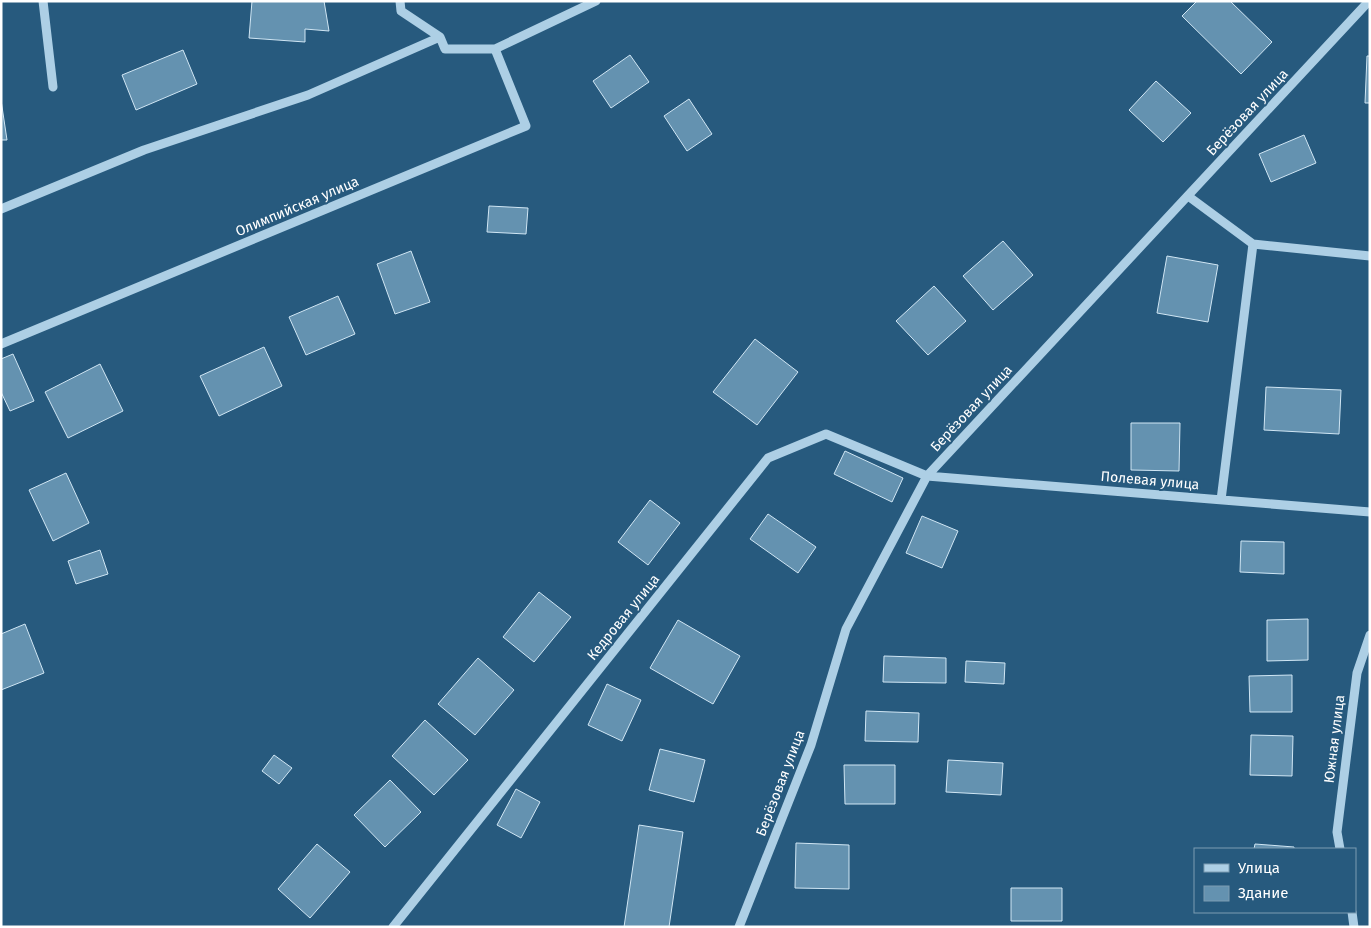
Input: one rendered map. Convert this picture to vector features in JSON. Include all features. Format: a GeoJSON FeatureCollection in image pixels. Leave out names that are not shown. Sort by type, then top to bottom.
{"type":"FeatureCollection","features":[{"type":"Feature","properties":{"kind":"street"},"geometry":{"type":"LineString","coordinates":[[43,1],[53,87]]}},
{"type":"Feature","properties":{"kind":"street"},"geometry":{"type":"LineString","coordinates":[[400,1],[401,11],[440,37],[444,49],[495,49],[596,1]]}},
{"type":"Feature","properties":{"kind":"street","name":"Берёзовая улица"},"geometry":{"type":"LineString","coordinates":[[739,927],[811,745],[846,629],[928,476],[1188,196],[1366,10],[1369,1]]}},
{"type":"Feature","properties":{"kind":"street"},"geometry":{"type":"LineString","coordinates":[[1,209],[144,150],[308,95],[440,37]]}},
{"type":"Feature","properties":{"kind":"street","name":"Олимпийская улица"},"geometry":{"type":"LineString","coordinates":[[1,344],[526,126],[495,49]]}},
{"type":"Feature","properties":{"kind":"street"},"geometry":{"type":"LineString","coordinates":[[1188,196],[1253,244],[1370,256]]}},
{"type":"Feature","properties":{"kind":"street"},"geometry":{"type":"LineString","coordinates":[[1221,500],[1253,244]]}},
{"type":"Feature","properties":{"kind":"street","name":"Кедровая улица"},"geometry":{"type":"LineString","coordinates":[[392,927],[768,458],[826,434],[928,476]]}},
{"type":"Feature","properties":{"kind":"street","name":"Полевая улица"},"geometry":{"type":"LineString","coordinates":[[928,476],[1370,512]]}},
{"type":"Feature","properties":{"kind":"street","name":"Южная улица"},"geometry":{"type":"LineString","coordinates":[[1340,848],[1337,832],[1357,673],[1370,635]]}},
{"type":"Feature","properties":{"kind":"street"},"geometry":{"type":"LineString","coordinates":[[1352,913],[1354,927]]}},
{"type":"Feature","properties":{"kind":"building"},"geometry":{"type":"Polygon","coordinates":[[[252,1],[324,1],[329,31],[305,29],[305,42],[249,38],[252,1]]]}},
{"type":"Feature","properties":{"kind":"building"},"geometry":{"type":"Polygon","coordinates":[[[1197,1],[1230,1],[1272,42],[1241,74],[1182,16],[1197,1]]]}},
{"type":"Feature","properties":{"kind":"building"},"geometry":{"type":"Polygon","coordinates":[[[183,50],[197,84],[136,110],[122,75],[183,50]]]}},
{"type":"Feature","properties":{"kind":"building"},"geometry":{"type":"Polygon","coordinates":[[[630,55],[649,82],[611,108],[593,81],[630,55]]]}},
{"type":"Feature","properties":{"kind":"building"},"geometry":{"type":"Polygon","coordinates":[[[1367,56],[1370,56],[1370,103],[1365,103],[1367,56]]]}},
{"type":"Feature","properties":{"kind":"building"},"geometry":{"type":"Polygon","coordinates":[[[1156,81],[1191,113],[1163,142],[1129,110],[1156,81]]]}},
{"type":"Feature","properties":{"kind":"building"},"geometry":{"type":"Polygon","coordinates":[[[689,99],[712,134],[687,151],[664,116],[689,99]]]}},
{"type":"Feature","properties":{"kind":"building"},"geometry":{"type":"Polygon","coordinates":[[[1,100],[7,140],[1,140],[1,100]]]}},
{"type":"Feature","properties":{"kind":"building"},"geometry":{"type":"Polygon","coordinates":[[[1304,135],[1316,163],[1271,182],[1259,154],[1304,135]]]}},
{"type":"Feature","properties":{"kind":"building"},"geometry":{"type":"Polygon","coordinates":[[[489,206],[528,208],[526,234],[487,232],[489,206]]]}},
{"type":"Feature","properties":{"kind":"building"},"geometry":{"type":"Polygon","coordinates":[[[1003,241],[1033,275],[993,310],[963,276],[1003,241]]]}},
{"type":"Feature","properties":{"kind":"building"},"geometry":{"type":"Polygon","coordinates":[[[411,251],[430,302],[395,314],[377,264],[411,251]]]}},
{"type":"Feature","properties":{"kind":"building"},"geometry":{"type":"Polygon","coordinates":[[[1167,256],[1218,265],[1208,322],[1157,313],[1167,256]]]}},
{"type":"Feature","properties":{"kind":"building"},"geometry":{"type":"Polygon","coordinates":[[[934,286],[966,321],[928,355],[896,321],[934,286]]]}},
{"type":"Feature","properties":{"kind":"building"},"geometry":{"type":"Polygon","coordinates":[[[338,296],[355,334],[306,355],[289,317],[338,296]]]}},
{"type":"Feature","properties":{"kind":"building"},"geometry":{"type":"Polygon","coordinates":[[[755,339],[798,372],[757,425],[713,392],[755,339]]]}},
{"type":"Feature","properties":{"kind":"building"},"geometry":{"type":"Polygon","coordinates":[[[264,347],[282,386],[219,416],[200,376],[264,347]]]}},
{"type":"Feature","properties":{"kind":"building"},"geometry":{"type":"Polygon","coordinates":[[[13,354],[34,401],[10,411],[1,392],[1,359],[13,354]]]}},
{"type":"Feature","properties":{"kind":"building"},"geometry":{"type":"Polygon","coordinates":[[[100,364],[123,411],[68,438],[45,392],[100,364]]]}},
{"type":"Feature","properties":{"kind":"building"},"geometry":{"type":"Polygon","coordinates":[[[1266,387],[1341,390],[1339,434],[1264,430],[1266,387]]]}},
{"type":"Feature","properties":{"kind":"building"},"geometry":{"type":"Polygon","coordinates":[[[1131,423],[1180,423],[1179,471],[1131,470],[1131,423]]]}},
{"type":"Feature","properties":{"kind":"building"},"geometry":{"type":"Polygon","coordinates":[[[845,451],[903,478],[892,502],[834,474],[845,451]]]}},
{"type":"Feature","properties":{"kind":"building"},"geometry":{"type":"Polygon","coordinates":[[[66,473],[89,523],[53,541],[29,490],[66,473]]]}},
{"type":"Feature","properties":{"kind":"building"},"geometry":{"type":"Polygon","coordinates":[[[650,500],[680,523],[648,565],[618,542],[650,500]]]}},
{"type":"Feature","properties":{"kind":"building"},"geometry":{"type":"Polygon","coordinates":[[[768,514],[816,547],[798,573],[750,539],[768,514]]]}},
{"type":"Feature","properties":{"kind":"building"},"geometry":{"type":"Polygon","coordinates":[[[922,516],[958,531],[942,568],[906,553],[922,516]]]}},
{"type":"Feature","properties":{"kind":"building"},"geometry":{"type":"Polygon","coordinates":[[[1241,541],[1284,542],[1284,574],[1240,572],[1241,541]]]}},
{"type":"Feature","properties":{"kind":"building"},"geometry":{"type":"Polygon","coordinates":[[[100,550],[108,574],[76,584],[68,561],[100,550]]]}},
{"type":"Feature","properties":{"kind":"building"},"geometry":{"type":"Polygon","coordinates":[[[539,592],[571,617],[534,662],[503,637],[539,592]]]}},
{"type":"Feature","properties":{"kind":"building"},"geometry":{"type":"Polygon","coordinates":[[[1308,619],[1308,660],[1267,661],[1267,620],[1308,619]]]}},
{"type":"Feature","properties":{"kind":"building"},"geometry":{"type":"Polygon","coordinates":[[[678,620],[740,656],[713,704],[650,668],[678,620]]]}},
{"type":"Feature","properties":{"kind":"building"},"geometry":{"type":"Polygon","coordinates":[[[25,624],[44,673],[1,690],[1,634],[25,624]]]}},
{"type":"Feature","properties":{"kind":"building"},"geometry":{"type":"Polygon","coordinates":[[[884,656],[946,658],[946,683],[883,682],[884,656]]]}},
{"type":"Feature","properties":{"kind":"building"},"geometry":{"type":"Polygon","coordinates":[[[478,658],[514,690],[475,735],[438,704],[478,658]]]}},
{"type":"Feature","properties":{"kind":"building"},"geometry":{"type":"Polygon","coordinates":[[[966,661],[1005,663],[1004,684],[965,682],[966,661]]]}},
{"type":"Feature","properties":{"kind":"building"},"geometry":{"type":"Polygon","coordinates":[[[1292,675],[1292,712],[1250,712],[1249,676],[1292,675]]]}},
{"type":"Feature","properties":{"kind":"building"},"geometry":{"type":"Polygon","coordinates":[[[607,684],[641,700],[622,741],[588,725],[607,684]]]}},
{"type":"Feature","properties":{"kind":"building"},"geometry":{"type":"Polygon","coordinates":[[[866,711],[919,713],[918,742],[865,741],[866,711]]]}},
{"type":"Feature","properties":{"kind":"building"},"geometry":{"type":"Polygon","coordinates":[[[425,720],[468,760],[434,795],[392,756],[425,720]]]}},
{"type":"Feature","properties":{"kind":"building"},"geometry":{"type":"Polygon","coordinates":[[[1251,735],[1293,736],[1292,776],[1250,775],[1251,735]]]}},
{"type":"Feature","properties":{"kind":"building"},"geometry":{"type":"Polygon","coordinates":[[[660,749],[705,760],[694,802],[649,790],[660,749]]]}},
{"type":"Feature","properties":{"kind":"building"},"geometry":{"type":"Polygon","coordinates":[[[274,755],[292,768],[279,784],[262,771],[274,755]]]}},
{"type":"Feature","properties":{"kind":"building"},"geometry":{"type":"Polygon","coordinates":[[[948,760],[1003,763],[1001,795],[946,792],[948,760]]]}},
{"type":"Feature","properties":{"kind":"building"},"geometry":{"type":"Polygon","coordinates":[[[844,765],[895,765],[895,804],[845,804],[844,765]]]}},
{"type":"Feature","properties":{"kind":"building"},"geometry":{"type":"Polygon","coordinates":[[[390,780],[421,812],[385,847],[354,815],[390,780]]]}},
{"type":"Feature","properties":{"kind":"building"},"geometry":{"type":"Polygon","coordinates":[[[516,789],[540,802],[521,838],[497,825],[516,789]]]}},
{"type":"Feature","properties":{"kind":"building"},"geometry":{"type":"Polygon","coordinates":[[[639,825],[683,832],[669,927],[624,927],[639,825]]]}},
{"type":"Feature","properties":{"kind":"building"},"geometry":{"type":"Polygon","coordinates":[[[796,843],[849,845],[849,889],[795,888],[796,843]]]}},
{"type":"Feature","properties":{"kind":"building"},"geometry":{"type":"Polygon","coordinates":[[[317,844],[350,872],[310,918],[278,889],[317,844]]]}},
{"type":"Feature","properties":{"kind":"building"},"geometry":{"type":"Polygon","coordinates":[[[1255,844],[1294,847],[1294,848],[1254,848],[1255,844]]]}},
{"type":"Feature","properties":{"kind":"building"},"geometry":{"type":"Polygon","coordinates":[[[1011,888],[1062,888],[1062,921],[1011,921],[1011,888]]]}}]}
